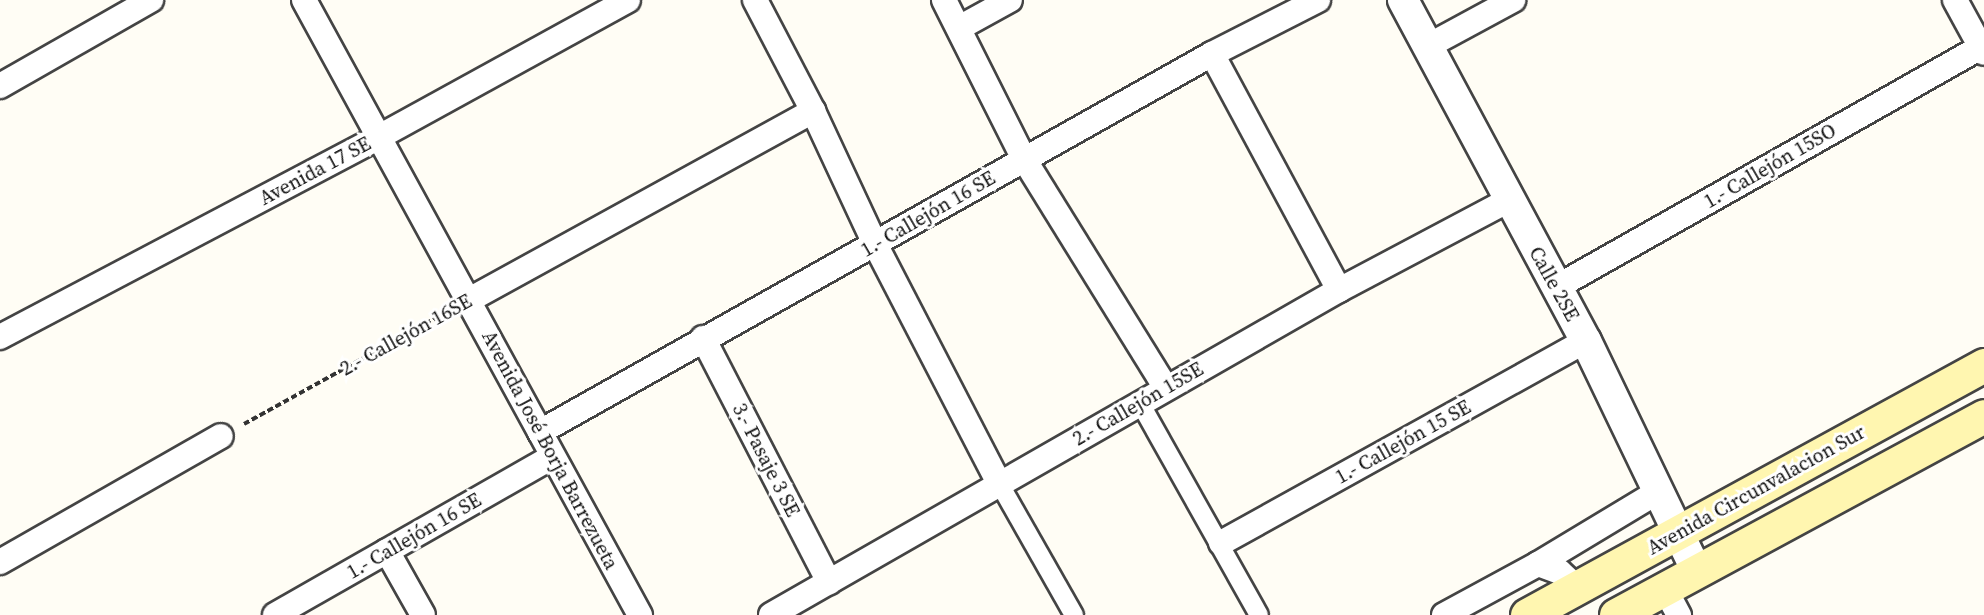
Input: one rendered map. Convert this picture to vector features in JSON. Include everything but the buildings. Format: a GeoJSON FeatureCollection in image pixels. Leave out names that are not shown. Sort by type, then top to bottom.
{"type":"FeatureCollection","features":[{"type":"Feature","properties":{"kind":"main road","name":"Avenida Circunvalacion Sur"},"geometry":{"type":"LineString","coordinates":[[1527,615],[1984,365]]}},
{"type":"Feature","properties":{"kind":"main road"},"geometry":{"type":"LineString","coordinates":[[1616,615],[1672,602],[1697,572],[1984,416]]}},
{"type":"Feature","properties":{"kind":"street"},"geometry":{"type":"LineString","coordinates":[[0,86],[151,0]]}},
{"type":"Feature","properties":{"kind":"street","name":"Avenida José Borja Barrezueta"},"geometry":{"type":"LineString","coordinates":[[304,0],[640,615]]}},
{"type":"Feature","properties":{"kind":"street","name":"Avenida 17 SE"},"geometry":{"type":"LineString","coordinates":[[0,337],[379,137],[628,0]]}},
{"type":"Feature","properties":{"kind":"street"},"geometry":{"type":"LineString","coordinates":[[755,0],[813,111],[875,244],[999,483],[1074,615]]}},
{"type":"Feature","properties":{"kind":"street"},"geometry":{"type":"LineString","coordinates":[[944,0],[1023,159],[1166,388]]}},
{"type":"Feature","properties":{"kind":"street"},"geometry":{"type":"LineString","coordinates":[[959,28],[1010,0]]}},
{"type":"Feature","properties":{"kind":"street","name":"1.- Callejón 16 SE"},"geometry":{"type":"LineString","coordinates":[[540,432],[703,338],[1212,54],[1318,0]]}},
{"type":"Feature","properties":{"kind":"street","name":"Calle 2SE"},"geometry":{"type":"LineString","coordinates":[[1402,0],[1555,288],[1586,341],[1697,572]]}},
{"type":"Feature","properties":{"kind":"street"},"geometry":{"type":"LineString","coordinates":[[1428,46],[1513,0]]}},
{"type":"Feature","properties":{"kind":"street"},"geometry":{"type":"LineString","coordinates":[[1955,0],[1983,48]]}},
{"type":"Feature","properties":{"kind":"street","name":"1.- Callejón 15SO"},"geometry":{"type":"LineString","coordinates":[[1555,288],[1983,48]]}},
{"type":"Feature","properties":{"kind":"street"},"geometry":{"type":"LineString","coordinates":[[1212,54],[1339,290]]}},
{"type":"Feature","properties":{"kind":"street","name":"2.- Callejón 16SE"},"geometry":{"type":"LineString","coordinates":[[469,300],[813,111]]}},
{"type":"Feature","properties":{"kind":"street","name":"2.- Callejón 15SE"},"geometry":{"type":"LineString","coordinates":[[771,615],[1339,290],[1509,200]]}},
{"type":"Feature","properties":{"kind":"street","name":"3.- Pasaje 3 SE"},"geometry":{"type":"LineString","coordinates":[[703,338],[829,582]]}},
{"type":"Feature","properties":{"kind":"street","name":"1.- Callejón 15 SE"},"geometry":{"type":"LineString","coordinates":[[1221,543],[1586,341]]}},
{"type":"Feature","properties":{"kind":"street"},"geometry":{"type":"LineString","coordinates":[[1140,403],[1221,543],[1259,615]]}},
{"type":"Feature","properties":{"kind":"street"},"geometry":{"type":"LineString","coordinates":[[0,562],[221,436]]}},
{"type":"Feature","properties":{"kind":"street","name":"1.- Callejón 16 SE"},"geometry":{"type":"LineString","coordinates":[[275,615],[552,457]]}},
{"type":"Feature","properties":{"kind":"street"},"geometry":{"type":"LineString","coordinates":[[1444,615],[1538,564],[1659,491]]}},
{"type":"Feature","properties":{"kind":"street"},"geometry":{"type":"LineString","coordinates":[[387,551],[423,615]]}},
{"type":"Feature","properties":{"kind":"street"},"geometry":{"type":"LineString","coordinates":[[1538,564],[1560,572],[1577,588]]}},
{"type":"Feature","properties":{"kind":"path","name":"2.- Callejón 16SE"},"geometry":{"type":"LineString","coordinates":[[221,436],[469,300]]}}]}
